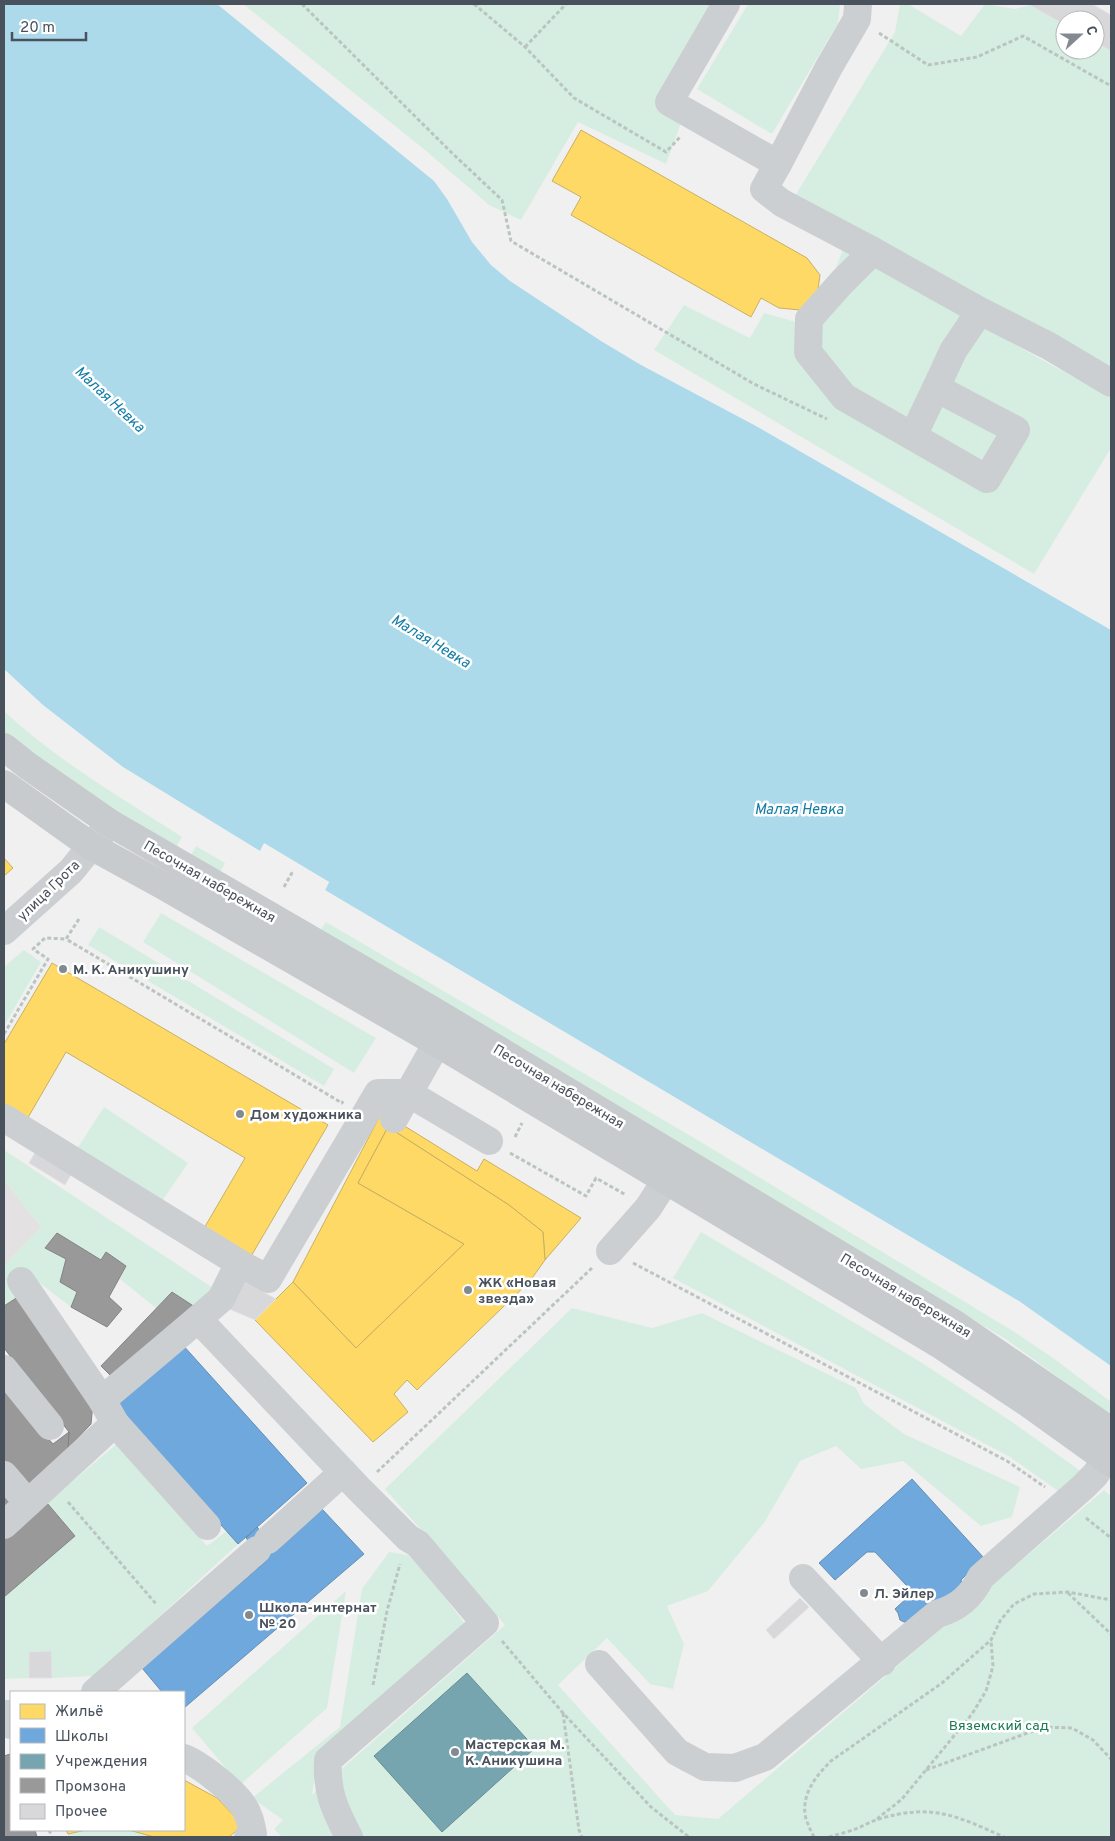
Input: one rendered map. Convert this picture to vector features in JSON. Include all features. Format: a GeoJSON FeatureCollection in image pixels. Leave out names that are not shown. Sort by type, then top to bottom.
{"type":"FeatureCollection","features":[{"type":"Feature","properties":{"kind":"main road","name":"Песочная набережная"},"geometry":{"type":"LineString","coordinates":[[4,747],[110,823],[428,1008],[954,1324],[1111,1431]]}},
{"type":"Feature","properties":{"kind":"main road","name":"Песочная набережная"},"geometry":{"type":"LineString","coordinates":[[4,784],[91,846],[437,1043],[942,1346],[1026,1402],[1109,1461]]}},
{"type":"Feature","properties":{"kind":"street"},"geometry":{"type":"LineString","coordinates":[[726,4],[669,102],[778,164]]}},
{"type":"Feature","properties":{"kind":"street"},"geometry":{"type":"LineString","coordinates":[[858,12],[764,189],[782,203],[980,311],[1050,346],[1111,383]]}},
{"type":"Feature","properties":{"kind":"street"},"geometry":{"type":"LineString","coordinates":[[873,251],[842,282],[810,319],[808,352],[844,397],[987,479],[1016,430],[936,388]]}},
{"type":"Feature","properties":{"kind":"street"},"geometry":{"type":"LineString","coordinates":[[913,436],[953,351],[980,311]]}},
{"type":"Feature","properties":{"kind":"street","name":"улица Грота"},"geometry":{"type":"LineString","coordinates":[[4,931],[71,871],[110,823]]}},
{"type":"Feature","properties":{"kind":"street"},"geometry":{"type":"LineString","coordinates":[[394,1119],[437,1043]]}},
{"type":"Feature","properties":{"kind":"street"},"geometry":{"type":"LineString","coordinates":[[4,1118],[268,1279],[378,1092],[408,1093],[489,1140]]}},
{"type":"Feature","properties":{"kind":"street"},"geometry":{"type":"LineString","coordinates":[[610,1251],[648,1208],[666,1180]]}},
{"type":"Feature","properties":{"kind":"street"},"geometry":{"type":"LineString","coordinates":[[4,1524],[51,1483],[109,1411],[198,1319],[221,1298],[239,1263]]}},
{"type":"Feature","properties":{"kind":"street"},"geometry":{"type":"LineString","coordinates":[[21,1281],[109,1411],[207,1526]]}},
{"type":"Feature","properties":{"kind":"street"},"geometry":{"type":"LineString","coordinates":[[198,1319],[351,1481],[408,1538],[418,1544],[485,1623],[328,1760],[327,1779],[335,1810],[349,1837]]}},
{"type":"Feature","properties":{"kind":"street"},"geometry":{"type":"LineString","coordinates":[[4,1369],[50,1426]]}},
{"type":"Feature","properties":{"kind":"street"},"geometry":{"type":"LineString","coordinates":[[599,1664],[677,1752],[705,1767],[735,1768],[766,1757],[882,1662],[937,1614],[950,1611],[964,1602],[974,1591],[981,1577],[1109,1461]]}},
{"type":"Feature","properties":{"kind":"street"},"geometry":{"type":"LineString","coordinates":[[4,1475],[28,1503]]}},
{"type":"Feature","properties":{"kind":"street"},"geometry":{"type":"LineString","coordinates":[[96,1691],[262,1545],[351,1481]]}},
{"type":"Feature","properties":{"kind":"street"},"geometry":{"type":"LineString","coordinates":[[803,1578],[882,1662]]}},
{"type":"Feature","properties":{"kind":"street"},"geometry":{"type":"LineString","coordinates":[[185,1758],[192,1761],[223,1785],[242,1804],[250,1818],[253,1834],[248,1837]]}},
{"type":"Feature","properties":{"kind":"path"},"geometry":{"type":"LineString","coordinates":[[302,4],[502,200],[511,241],[754,384],[834,422]]}},
{"type":"Feature","properties":{"kind":"path"},"geometry":{"type":"LineString","coordinates":[[474,4],[525,47],[574,98],[666,152],[697,118]]}},
{"type":"Feature","properties":{"kind":"path"},"geometry":{"type":"LineString","coordinates":[[525,47],[566,4]]}},
{"type":"Feature","properties":{"kind":"path"},"geometry":{"type":"LineString","coordinates":[[858,12],[928,66],[977,57],[1023,36],[1111,86]]}},
{"type":"Feature","properties":{"kind":"path"},"geometry":{"type":"LineString","coordinates":[[284,887],[293,871]]}},
{"type":"Feature","properties":{"kind":"path"},"geometry":{"type":"LineString","coordinates":[[66,939],[79,918]]}},
{"type":"Feature","properties":{"kind":"path"},"geometry":{"type":"LineString","coordinates":[[4,1034],[48,959],[33,949],[45,938],[66,939],[342,1103]]}},
{"type":"Feature","properties":{"kind":"path"},"geometry":{"type":"LineString","coordinates":[[489,1140],[586,1196],[596,1178],[648,1208]]}},
{"type":"Feature","properties":{"kind":"path"},"geometry":{"type":"LineString","coordinates":[[351,1481],[610,1251],[1007,1460],[1111,1538]]}},
{"type":"Feature","properties":{"kind":"path"},"geometry":{"type":"LineString","coordinates":[[51,1483],[173,1624]]}},
{"type":"Feature","properties":{"kind":"path"},"geometry":{"type":"LineString","coordinates":[[372,1688],[387,1611],[408,1538]]}},
{"type":"Feature","properties":{"kind":"path"},"geometry":{"type":"LineString","coordinates":[[1068,1592],[1111,1634]]}},
{"type":"Feature","properties":{"kind":"path"},"geometry":{"type":"LineString","coordinates":[[814,1837],[806,1818],[806,1797],[817,1775],[831,1761],[942,1683],[991,1640],[1000,1621],[1014,1604],[1034,1594],[1068,1592],[1111,1600]]}},
{"type":"Feature","properties":{"kind":"path"},"geometry":{"type":"LineString","coordinates":[[485,1623],[563,1713],[651,1807],[689,1837]]}},
{"type":"Feature","properties":{"kind":"path"},"geometry":{"type":"LineString","coordinates":[[877,1819],[902,1799],[972,1714],[986,1691],[993,1666],[991,1640]]}},
{"type":"Feature","properties":{"kind":"path"},"geometry":{"type":"LineString","coordinates":[[563,1713],[579,1830],[582,1837]]}},
{"type":"Feature","properties":{"kind":"path"},"geometry":{"type":"LineString","coordinates":[[925,1770],[1044,1727],[1072,1728],[1093,1740],[1111,1759]]}},
{"type":"Feature","properties":{"kind":"path"},"geometry":{"type":"LineString","coordinates":[[829,1837],[856,1829],[877,1819],[908,1812],[936,1812],[966,1820],[1004,1837]]}},
{"type":"Feature","properties":{"kind":"shaded area"},"geometry":{"type":"Polygon","coordinates":[[[4,1180],[41,1227],[4,1266],[4,1180]]]}},
{"type":"Feature","properties":{"kind":"green space"},"geometry":{"type":"Polygon","coordinates":[[[243,4],[717,4],[663,106],[681,123],[666,164],[578,122],[521,220],[489,205],[425,150],[243,4]]]}},
{"type":"Feature","properties":{"kind":"green space"},"geometry":{"type":"Polygon","coordinates":[[[748,4],[840,4],[838,23],[772,134],[697,89],[748,4]]]}},
{"type":"Feature","properties":{"kind":"green space"},"geometry":{"type":"Polygon","coordinates":[[[900,4],[908,4],[961,36],[985,4],[1015,9],[1030,5],[1055,19],[1055,60],[1105,60],[1105,48],[1111,51],[1111,374],[793,199],[895,32],[900,4]]]}},
{"type":"Feature","properties":{"kind":"green space"},"geometry":{"type":"Polygon","coordinates":[[[843,249],[1111,398],[1111,448],[1034,574],[654,350],[684,305],[750,338],[764,313],[796,322],[830,284],[843,249]]]}},
{"type":"Feature","properties":{"kind":"green space"},"geometry":{"type":"Polygon","coordinates":[[[4,711],[67,762],[182,837],[175,849],[4,739],[4,711]]]}},
{"type":"Feature","properties":{"kind":"green space"},"geometry":{"type":"Polygon","coordinates":[[[196,846],[225,863],[219,874],[190,857],[196,846]]]}},
{"type":"Feature","properties":{"kind":"green space"},"geometry":{"type":"Polygon","coordinates":[[[161,913],[376,1038],[354,1073],[143,942],[161,913]]]}},
{"type":"Feature","properties":{"kind":"green space"},"geometry":{"type":"Polygon","coordinates":[[[326,922],[701,1142],[1013,1331],[1056,1360],[1111,1402],[1111,1416],[1007,1340],[320,931],[326,922]]]}},
{"type":"Feature","properties":{"kind":"green space"},"geometry":{"type":"Polygon","coordinates":[[[99,927],[334,1069],[324,1086],[88,945],[99,927]]]}},
{"type":"Feature","properties":{"kind":"green space"},"geometry":{"type":"Polygon","coordinates":[[[24,950],[41,962],[4,1026],[4,967],[24,950]]]}},
{"type":"Feature","properties":{"kind":"green space"},"geometry":{"type":"Polygon","coordinates":[[[104,1107],[188,1163],[160,1204],[75,1152],[104,1107]]]}},
{"type":"Feature","properties":{"kind":"green space"},"geometry":{"type":"Polygon","coordinates":[[[4,1150],[216,1290],[195,1307],[172,1292],[156,1308],[120,1279],[126,1266],[106,1253],[101,1260],[57,1233],[45,1248],[66,1259],[61,1282],[77,1292],[71,1307],[24,1271],[21,1295],[4,1306],[4,1266],[41,1227],[4,1180],[4,1150]]]}},
{"type":"Feature","properties":{"kind":"green space"},"geometry":{"type":"Polygon","coordinates":[[[701,1232],[919,1361],[1012,1422],[1082,1472],[1058,1491],[1010,1457],[673,1278],[701,1232]]]}},
{"type":"Feature","properties":{"kind":"green space","name":"Вяземский сад"},"geometry":{"type":"Polygon","coordinates":[[[572,1308],[652,1328],[702,1313],[856,1388],[864,1404],[904,1434],[1020,1487],[1012,1517],[981,1526],[903,1461],[861,1469],[836,1446],[800,1461],[764,1523],[708,1591],[667,1606],[684,1644],[673,1689],[650,1684],[607,1638],[558,1685],[675,1815],[718,1819],[1104,1490],[1111,1496],[1111,1837],[282,1837],[274,1829],[283,1820],[252,1798],[340,1727],[362,1589],[389,1552],[413,1556],[466,1625],[318,1757],[312,1795],[505,1625],[385,1489],[572,1308]]]}},
{"type":"Feature","properties":{"kind":"green space"},"geometry":{"type":"Polygon","coordinates":[[[119,1442],[207,1546],[227,1531],[238,1544],[95,1676],[52,1678],[50,1651],[29,1652],[29,1678],[5,1679],[4,1681],[4,1597],[75,1536],[47,1503],[119,1442]]]}},
{"type":"Feature","properties":{"kind":"green space"},"geometry":{"type":"Polygon","coordinates":[[[346,1591],[327,1708],[240,1785],[192,1728],[346,1591]]]}},
{"type":"Feature","properties":{"kind":"green space"},"geometry":{"type":"Polygon","coordinates":[[[82,1831],[133,1831],[154,1837],[69,1837],[68,1834],[82,1831]]]}},
{"type":"Feature","properties":{"kind":"water","name":"Малая Невка"},"geometry":{"type":"Polygon","coordinates":[[[4,4],[217,4],[434,181],[447,199],[472,242],[491,265],[510,281],[641,365],[756,426],[1111,630],[1111,1366],[1019,1301],[325,890],[329,882],[265,844],[260,851],[123,767],[43,705],[4,669],[4,4]]]}},
{"type":"Feature","properties":{"kind":"pier"},"geometry":{"type":"Polygon","coordinates":[[[264,843],[329,882],[325,890],[323,889],[326,883],[265,847],[262,852],[260,851],[264,843]]]}},
{"type":"Feature","properties":{"kind":"building: Жильё"},"geometry":{"type":"Polygon","coordinates":[[[581,130],[807,258],[820,275],[817,297],[800,310],[779,308],[761,298],[751,317],[571,215],[581,197],[552,181],[581,130]]]}},
{"type":"Feature","properties":{"kind":"building: Жильё"},"geometry":{"type":"Polygon","coordinates":[[[4,858],[13,868],[4,876],[4,858]]]}},
{"type":"Feature","properties":{"kind":"building: Жильё","name":"Дом художника"},"geometry":{"type":"Polygon","coordinates":[[[52,963],[328,1125],[250,1258],[203,1230],[245,1158],[66,1052],[26,1121],[4,1108],[4,1044],[52,963]]]}},
{"type":"Feature","properties":{"kind":"building: Жильё"},"geometry":{"type":"Polygon","coordinates":[[[382,1112],[477,1171],[484,1159],[581,1218],[545,1260],[543,1232],[509,1205],[388,1127],[358,1183],[464,1244],[356,1348],[293,1282],[382,1112]]]}},
{"type":"Feature","properties":{"kind":"building: Жильё","name":"ЖК «Новая звезда»"},"geometry":{"type":"Polygon","coordinates":[[[388,1127],[509,1205],[543,1232],[545,1260],[530,1281],[417,1390],[407,1380],[394,1394],[408,1412],[373,1442],[255,1320],[293,1282],[356,1348],[464,1244],[358,1183],[388,1127]]]}},
{"type":"Feature","properties":{"kind":"building: Жильё"},"geometry":{"type":"Polygon","coordinates":[[[185,1781],[217,1798],[243,1825],[229,1837],[154,1837],[133,1831],[185,1831],[185,1781]]]}},
{"type":"Feature","properties":{"kind":"building: Жильё"},"geometry":{"type":"Polygon","coordinates":[[[66,1831],[82,1831],[68,1834],[66,1831]]]}},
{"type":"Feature","properties":{"kind":"building: Школы"},"geometry":{"type":"Polygon","coordinates":[[[181,1343],[307,1483],[238,1544],[113,1404],[181,1343]]]}},
{"type":"Feature","properties":{"kind":"building: Школы"},"geometry":{"type":"Polygon","coordinates":[[[912,1479],[984,1558],[961,1580],[963,1585],[947,1600],[908,1622],[904,1622],[900,1620],[895,1609],[908,1597],[907,1586],[875,1552],[867,1552],[835,1580],[819,1563],[912,1479]]]}},
{"type":"Feature","properties":{"kind":"building: Школы","name":"Школа-интернат № 20"},"geometry":{"type":"Polygon","coordinates":[[[322,1509],[364,1554],[185,1707],[185,1691],[161,1691],[142,1668],[266,1561],[246,1538],[257,1527],[277,1550],[322,1509]]]}},
{"type":"Feature","properties":{"kind":"building: Учреждения","name":"Мастерская М. К. Аникушина"},"geometry":{"type":"Polygon","coordinates":[[[467,1673],[535,1748],[442,1832],[374,1756],[467,1673]]]}},
{"type":"Feature","properties":{"kind":"building: Промзона"},"geometry":{"type":"Polygon","coordinates":[[[57,1233],[101,1260],[106,1252],[126,1266],[109,1297],[122,1309],[107,1327],[71,1307],[77,1292],[60,1282],[66,1259],[45,1248],[57,1233]]]}},
{"type":"Feature","properties":{"kind":"building: Промзона"},"geometry":{"type":"Polygon","coordinates":[[[172,1292],[195,1307],[115,1380],[101,1366],[172,1292]]]}},
{"type":"Feature","properties":{"kind":"building: Промзона"},"geometry":{"type":"Polygon","coordinates":[[[21,1295],[93,1403],[91,1424],[68,1448],[69,1432],[4,1348],[4,1306],[21,1295]]]}},
{"type":"Feature","properties":{"kind":"building: Промзона"},"geometry":{"type":"Polygon","coordinates":[[[4,1389],[53,1444],[69,1432],[68,1448],[28,1490],[4,1461],[4,1389]]]}},
{"type":"Feature","properties":{"kind":"building: Промзона"},"geometry":{"type":"Polygon","coordinates":[[[4,1492],[12,1502],[4,1508],[4,1492]]]}},
{"type":"Feature","properties":{"kind":"building: Промзона"},"geometry":{"type":"Polygon","coordinates":[[[47,1503],[75,1536],[4,1597],[4,1540],[47,1503]]]}},
{"type":"Feature","properties":{"kind":"building: Промзона"},"geometry":{"type":"Polygon","coordinates":[[[10,1754],[10,1831],[35,1831],[37,1837],[4,1837],[4,1756],[10,1754]]]}},
{"type":"Feature","properties":{"kind":"building: Прочее"},"geometry":{"type":"Polygon","coordinates":[[[1092,4],[1102,10],[1055,10],[1055,19],[1030,5],[1092,4]]]}},
{"type":"Feature","properties":{"kind":"building: Прочее"},"geometry":{"type":"Polygon","coordinates":[[[1105,12],[1111,15],[1111,51],[1105,48],[1105,12]]]}},
{"type":"Feature","properties":{"kind":"building: Прочее"},"geometry":{"type":"Polygon","coordinates":[[[36,1151],[72,1173],[65,1185],[29,1163],[36,1151]]]}},
{"type":"Feature","properties":{"kind":"building: Прочее"},"geometry":{"type":"Polygon","coordinates":[[[243,1281],[276,1299],[255,1320],[227,1308],[243,1281]]]}},
{"type":"Feature","properties":{"kind":"building: Прочее"},"geometry":{"type":"Polygon","coordinates":[[[800,1598],[809,1607],[774,1639],[766,1630],[800,1598]]]}},
{"type":"Feature","properties":{"kind":"building: Прочее"},"geometry":{"type":"Polygon","coordinates":[[[51,1651],[52,1678],[29,1678],[29,1652],[51,1651]]]}},
{"type":"Feature","properties":{"kind":"place","name":"М. К. Аникушину"},"geometry":{"type":"Point","coordinates":[63,969]}},
{"type":"Feature","properties":{"kind":"place","name":"Дом художника"},"geometry":{"type":"Point","coordinates":[240,1114]}},
{"type":"Feature","properties":{"kind":"place","name":"ЖК «Новая звезда»"},"geometry":{"type":"Point","coordinates":[468,1290]}},
{"type":"Feature","properties":{"kind":"place","name":"Л. Эйлер"},"geometry":{"type":"Point","coordinates":[864,1593]}},
{"type":"Feature","properties":{"kind":"place","name":"Школа-интернат № 20"},"geometry":{"type":"Point","coordinates":[249,1615]}},
{"type":"Feature","properties":{"kind":"place","name":"Мастерская М. К. Аникушина"},"geometry":{"type":"Point","coordinates":[455,1752]}}]}
